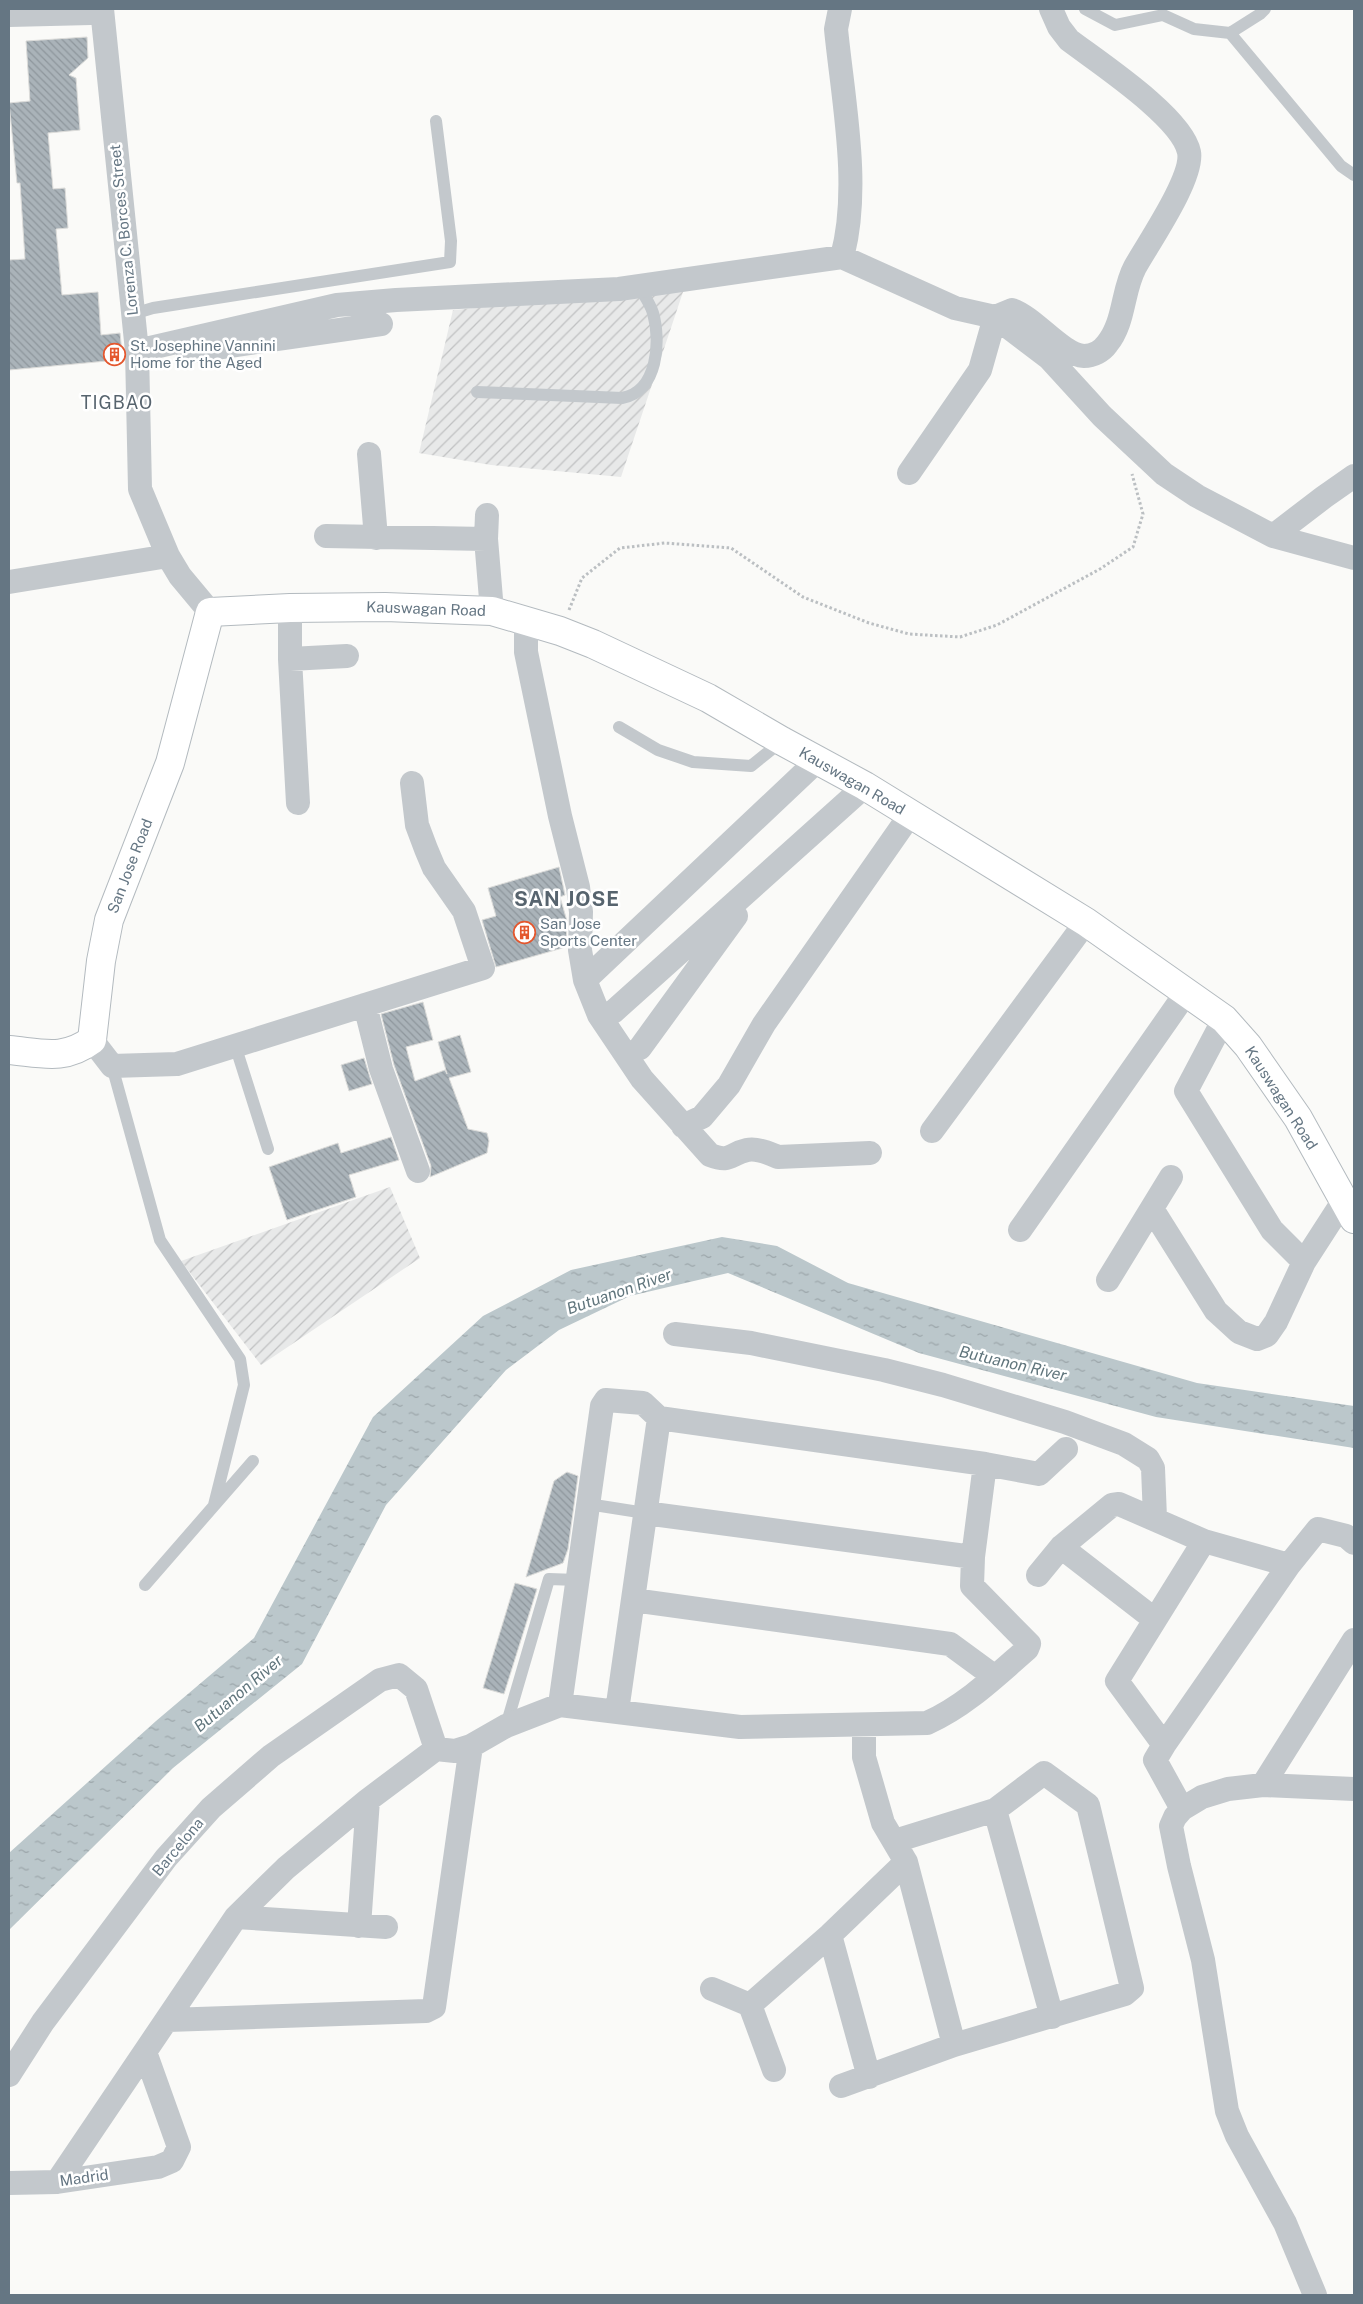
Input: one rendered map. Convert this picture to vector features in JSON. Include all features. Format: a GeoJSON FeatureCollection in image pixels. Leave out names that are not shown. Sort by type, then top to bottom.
{"type":"FeatureCollection","features":[{"type":"Feature","properties":{"kind":"street"},"geometry":{"type":"LineString","coordinates":[[840,9],[836,29],[850,173],[849,233],[842,257]]}},
{"type":"Feature","properties":{"kind":"street"},"geometry":{"type":"LineString","coordinates":[[995,317],[1012,310],[1024,314],[1071,353],[1084,356],[1096,354],[1115,333],[1132,274],[1182,186],[1189,169],[1189,152],[1183,137],[1162,112],[1069,40],[1058,27],[1051,9]]}},
{"type":"Feature","properties":{"kind":"street"},"geometry":{"type":"LineString","coordinates":[[16,12],[97,11]]}},
{"type":"Feature","properties":{"kind":"street","name":"Lorenza C. Borces Street"},"geometry":{"type":"LineString","coordinates":[[97,11],[137,356],[140,489],[168,556],[180,576],[210,612]]}},
{"type":"Feature","properties":{"kind":"street"},"geometry":{"type":"LineString","coordinates":[[137,356],[337,305],[396,300],[619,289],[842,257],[956,308],[995,317],[1049,358],[1102,416],[1164,474],[1197,496],[1273,536],[1354,558]]}},
{"type":"Feature","properties":{"kind":"street"},"geometry":{"type":"LineString","coordinates":[[909,473],[980,370],[995,317]]}},
{"type":"Feature","properties":{"kind":"street"},"geometry":{"type":"LineString","coordinates":[[137,356],[156,356],[381,324]]}},
{"type":"Feature","properties":{"kind":"street"},"geometry":{"type":"LineString","coordinates":[[369,454],[376,538]]}},
{"type":"Feature","properties":{"kind":"street"},"geometry":{"type":"LineString","coordinates":[[1273,536],[1354,476]]}},
{"type":"Feature","properties":{"kind":"street"},"geometry":{"type":"LineString","coordinates":[[487,515],[486,539],[492,611]]}},
{"type":"Feature","properties":{"kind":"street"},"geometry":{"type":"LineString","coordinates":[[326,536],[486,539]]}},
{"type":"Feature","properties":{"kind":"street"},"geometry":{"type":"LineString","coordinates":[[9,582],[168,556]]}},
{"type":"Feature","properties":{"kind":"street","name":"Kauswagan Road"},"geometry":{"type":"LineString","coordinates":[[210,612],[290,608],[385,607],[492,611],[560,631],[593,644],[708,698],[817,761],[865,786],[1086,922],[1224,1019],[1248,1046],[1288,1103],[1349,1210]]}},
{"type":"Feature","properties":{"kind":"street"},"geometry":{"type":"LineString","coordinates":[[290,608],[290,659],[298,803]]}},
{"type":"Feature","properties":{"kind":"street","name":"San Jose Road"},"geometry":{"type":"LineString","coordinates":[[92,1040],[101,961],[109,920],[170,763],[210,612]]}},
{"type":"Feature","properties":{"kind":"street"},"geometry":{"type":"LineString","coordinates":[[526,620],[526,652],[560,816],[578,887],[581,912],[580,950],[586,980],[599,1015],[636,1071],[710,1155],[725,1160],[748,1150],[767,1152],[778,1157],[870,1152]]}},
{"type":"Feature","properties":{"kind":"street"},"geometry":{"type":"LineString","coordinates":[[290,659],[347,656]]}},
{"type":"Feature","properties":{"kind":"street"},"geometry":{"type":"LineString","coordinates":[[586,980],[817,761]]}},
{"type":"Feature","properties":{"kind":"street"},"geometry":{"type":"LineString","coordinates":[[9,1050],[61,1055],[78,1050],[92,1040],[112,1066],[177,1064],[483,968],[464,912],[434,868],[426,849],[417,825],[412,783]]}},
{"type":"Feature","properties":{"kind":"street"},"geometry":{"type":"LineString","coordinates":[[613,1012],[865,786]]}},
{"type":"Feature","properties":{"kind":"street"},"geometry":{"type":"LineString","coordinates":[[683,1126],[702,1117],[729,1085],[764,1024],[910,815]]}},
{"type":"Feature","properties":{"kind":"street"},"geometry":{"type":"LineString","coordinates":[[640,1048],[764,878]]}},
{"type":"Feature","properties":{"kind":"street"},"geometry":{"type":"LineString","coordinates":[[932,1131],[1086,922]]}},
{"type":"Feature","properties":{"kind":"street"},"geometry":{"type":"LineString","coordinates":[[643,985],[666,1012]]}},
{"type":"Feature","properties":{"kind":"street"},"geometry":{"type":"LineString","coordinates":[[1020,1230],[1186,992]]}},
{"type":"Feature","properties":{"kind":"street"},"geometry":{"type":"LineString","coordinates":[[365,1005],[381,1069],[418,1171]]}},
{"type":"Feature","properties":{"kind":"street"},"geometry":{"type":"LineString","coordinates":[[1224,1019],[1186,1091],[1272,1230],[1304,1262]]}},
{"type":"Feature","properties":{"kind":"street"},"geometry":{"type":"LineString","coordinates":[[1108,1280],[1171,1177]]}},
{"type":"Feature","properties":{"kind":"street"},"geometry":{"type":"LineString","coordinates":[[1152,1208],[1216,1311],[1239,1332],[1256,1339],[1267,1335],[1276,1322],[1304,1262],[1349,1210]]}},
{"type":"Feature","properties":{"kind":"street"},"geometry":{"type":"LineString","coordinates":[[675,1334],[751,1343],[884,1370],[943,1385],[1065,1422],[1124,1444],[1148,1459],[1153,1468],[1155,1518]]}},
{"type":"Feature","properties":{"kind":"street"},"geometry":{"type":"LineString","coordinates":[[560,1704],[602,1406],[606,1400],[643,1403],[659,1418],[985,1464],[1039,1474],[1066,1449]]}},
{"type":"Feature","properties":{"kind":"street"},"geometry":{"type":"LineString","coordinates":[[617,1711],[659,1418]]}},
{"type":"Feature","properties":{"kind":"street"},"geometry":{"type":"LineString","coordinates":[[57,2182],[236,1917],[286,1868],[368,1800],[436,1749],[455,1751],[471,1746],[506,1726],[560,1704],[740,1727],[927,1722],[948,1714],[995,1677],[1027,1649],[1029,1644],[974,1588],[972,1583],[973,1557],[985,1464]]}},
{"type":"Feature","properties":{"kind":"street"},"geometry":{"type":"LineString","coordinates":[[1038,1575],[1062,1547],[1112,1505],[1120,1504],[1155,1518],[1204,1542],[1289,1566]]}},
{"type":"Feature","properties":{"kind":"street"},"geometry":{"type":"LineString","coordinates":[[645,1513],[973,1557]]}},
{"type":"Feature","properties":{"kind":"street"},"geometry":{"type":"LineString","coordinates":[[1182,1810],[1155,1760],[1164,1745],[1289,1566],[1318,1529],[1346,1536],[1354,1544]]}},
{"type":"Feature","properties":{"kind":"street"},"geometry":{"type":"LineString","coordinates":[[1164,1745],[1117,1681],[1154,1619],[1204,1542]]}},
{"type":"Feature","properties":{"kind":"street"},"geometry":{"type":"LineString","coordinates":[[1062,1547],[1154,1619]]}},
{"type":"Feature","properties":{"kind":"street"},"geometry":{"type":"LineString","coordinates":[[633,1600],[950,1644],[995,1677]]}},
{"type":"Feature","properties":{"kind":"street"},"geometry":{"type":"LineString","coordinates":[[1263,1785],[1354,1640]]}},
{"type":"Feature","properties":{"kind":"street","name":"Barcelona"},"geometry":{"type":"LineString","coordinates":[[9,2075],[43,2022],[166,1858],[211,1808],[271,1756],[380,1680],[399,1675],[416,1689],[436,1749]]}},
{"type":"Feature","properties":{"kind":"street"},"geometry":{"type":"LineString","coordinates":[[864,1725],[864,1757],[883,1823],[906,1862],[954,2045]]}},
{"type":"Feature","properties":{"kind":"street"},"geometry":{"type":"LineString","coordinates":[[168,2020],[426,2011],[434,2007],[471,1746]]}},
{"type":"Feature","properties":{"kind":"street"},"geometry":{"type":"LineString","coordinates":[[841,2086],[954,2045],[1125,1994],[1132,1988],[1088,1805],[1044,1773],[996,1810],[895,1841]]}},
{"type":"Feature","properties":{"kind":"street"},"geometry":{"type":"LineString","coordinates":[[1315,2295],[1285,2223],[1237,2136],[1227,2111],[1203,1960],[1179,1866],[1171,1826],[1174,1817],[1202,1797],[1228,1789],[1263,1785],[1354,1789]]}},
{"type":"Feature","properties":{"kind":"street"},"geometry":{"type":"LineString","coordinates":[[359,1926],[368,1800]]}},
{"type":"Feature","properties":{"kind":"street"},"geometry":{"type":"LineString","coordinates":[[996,1810],[1052,2017]]}},
{"type":"Feature","properties":{"kind":"street"},"geometry":{"type":"LineString","coordinates":[[750,2005],[830,1935],[906,1862]]}},
{"type":"Feature","properties":{"kind":"street"},"geometry":{"type":"LineString","coordinates":[[236,1917],[386,1927]]}},
{"type":"Feature","properties":{"kind":"street"},"geometry":{"type":"LineString","coordinates":[[830,1935],[869,2077]]}},
{"type":"Feature","properties":{"kind":"street"},"geometry":{"type":"LineString","coordinates":[[712,1989],[750,2005],[774,2070]]}},
{"type":"Feature","properties":{"kind":"street","name":"Madrid"},"geometry":{"type":"LineString","coordinates":[[9,2183],[57,2182],[158,2167],[172,2161],[179,2147],[145,2052]]}},
{"type":"Feature","properties":{"kind":"lane"},"geometry":{"type":"LineString","coordinates":[[1084,9],[1115,25],[1167,12],[1194,29],[1230,33],[1265,9]]}},
{"type":"Feature","properties":{"kind":"lane"},"geometry":{"type":"LineString","coordinates":[[1230,33],[1341,166],[1354,175]]}},
{"type":"Feature","properties":{"kind":"lane"},"geometry":{"type":"LineString","coordinates":[[133,314],[153,308],[450,262],[451,241],[436,121]]}},
{"type":"Feature","properties":{"kind":"lane"},"geometry":{"type":"LineString","coordinates":[[477,392],[622,398],[633,396],[644,386],[653,368],[657,338],[652,312],[638,285]]}},
{"type":"Feature","properties":{"kind":"lane"},"geometry":{"type":"LineString","coordinates":[[619,727],[658,750],[693,762],[751,766],[782,741]]}},
{"type":"Feature","properties":{"kind":"lane"},"geometry":{"type":"LineString","coordinates":[[235,1045],[268,1150]]}},
{"type":"Feature","properties":{"kind":"lane"},"geometry":{"type":"LineString","coordinates":[[112,1066],[160,1240],[240,1359],[244,1385],[214,1505]]}},
{"type":"Feature","properties":{"kind":"lane"},"geometry":{"type":"LineString","coordinates":[[145,1585],[252,1461]]}},
{"type":"Feature","properties":{"kind":"lane"},"geometry":{"type":"LineString","coordinates":[[588,1504],[645,1513]]}},
{"type":"Feature","properties":{"kind":"lane"},"geometry":{"type":"LineString","coordinates":[[506,1726],[549,1579],[577,1580]]}},
{"type":"Feature","properties":{"kind":"path"},"geometry":{"type":"LineString","coordinates":[[560,631],[582,578],[620,548],[665,543],[731,548],[803,597],[869,623],[909,634],[960,637],[997,625],[1100,569],[1133,547],[1143,514],[1131,471]]}},
{"type":"Feature","properties":{"kind":"shaded area"},"geometry":{"type":"Polygon","coordinates":[[[684,289],[621,477],[491,465],[419,453],[453,310],[684,289]]]}},
{"type":"Feature","properties":{"kind":"shaded area"},"geometry":{"type":"Polygon","coordinates":[[[390,1187],[420,1258],[261,1365],[181,1261],[390,1187]]]}},
{"type":"Feature","properties":{"kind":"water","name":"Butuanon River"},"geometry":{"type":"Polygon","coordinates":[[[722,1237],[777,1246],[848,1283],[1197,1383],[1354,1406],[1354,1448],[1156,1417],[919,1353],[728,1273],[630,1296],[559,1330],[506,1370],[386,1505],[302,1664],[173,1768],[9,1930],[9,1853],[156,1721],[254,1638],[373,1417],[483,1316],[571,1270],[722,1237]]]}},
{"type":"Feature","properties":{"kind":"building"},"geometry":{"type":"Polygon","coordinates":[[[87,37],[88,58],[69,75],[76,78],[80,130],[48,133],[53,189],[65,188],[68,228],[56,229],[62,295],[98,292],[101,335],[120,333],[123,362],[107,363],[107,361],[9,370],[9,260],[25,259],[20,183],[17,183],[9,103],[30,101],[26,41],[87,37]]]}},
{"type":"Feature","properties":{"kind":"building","name":"San Jose Sports Center"},"geometry":{"type":"Polygon","coordinates":[[[559,867],[565,895],[560,897],[567,921],[566,947],[496,967],[482,920],[496,916],[488,888],[559,867]]]}},
{"type":"Feature","properties":{"kind":"building"},"geometry":{"type":"Polygon","coordinates":[[[423,1002],[433,1040],[406,1047],[415,1081],[445,1070],[447,1074],[438,1042],[460,1035],[471,1072],[449,1078],[468,1129],[487,1133],[489,1141],[487,1153],[430,1177],[431,1166],[394,1065],[381,1014],[423,1002]]]}},
{"type":"Feature","properties":{"kind":"building"},"geometry":{"type":"Polygon","coordinates":[[[364,1058],[372,1084],[349,1091],[341,1065],[364,1058]]]}},
{"type":"Feature","properties":{"kind":"building"},"geometry":{"type":"Polygon","coordinates":[[[391,1137],[399,1160],[349,1175],[356,1197],[287,1220],[269,1167],[338,1143],[341,1153],[391,1137]]]}},
{"type":"Feature","properties":{"kind":"building"},"geometry":{"type":"Polygon","coordinates":[[[567,1472],[578,1476],[568,1549],[563,1563],[526,1577],[554,1481],[567,1472]]]}},
{"type":"Feature","properties":{"kind":"building"},"geometry":{"type":"Polygon","coordinates":[[[515,1583],[537,1589],[504,1694],[483,1688],[515,1583]]]}},
{"type":"Feature","properties":{"kind":"place","name":"St. Josephine Vannini Home for the Aged"},"geometry":{"type":"Point","coordinates":[114,355]}},
{"type":"Feature","properties":{"kind":"place","name":"San Jose Sports Center"},"geometry":{"type":"Point","coordinates":[524,933]}},
{"type":"Feature","properties":{"kind":"district","name":"TIGBAO"},"geometry":{"type":"Point","coordinates":[117,403]}},
{"type":"Feature","properties":{"kind":"district","name":"SAN JOSE"},"geometry":{"type":"Point","coordinates":[567,899]}}]}
